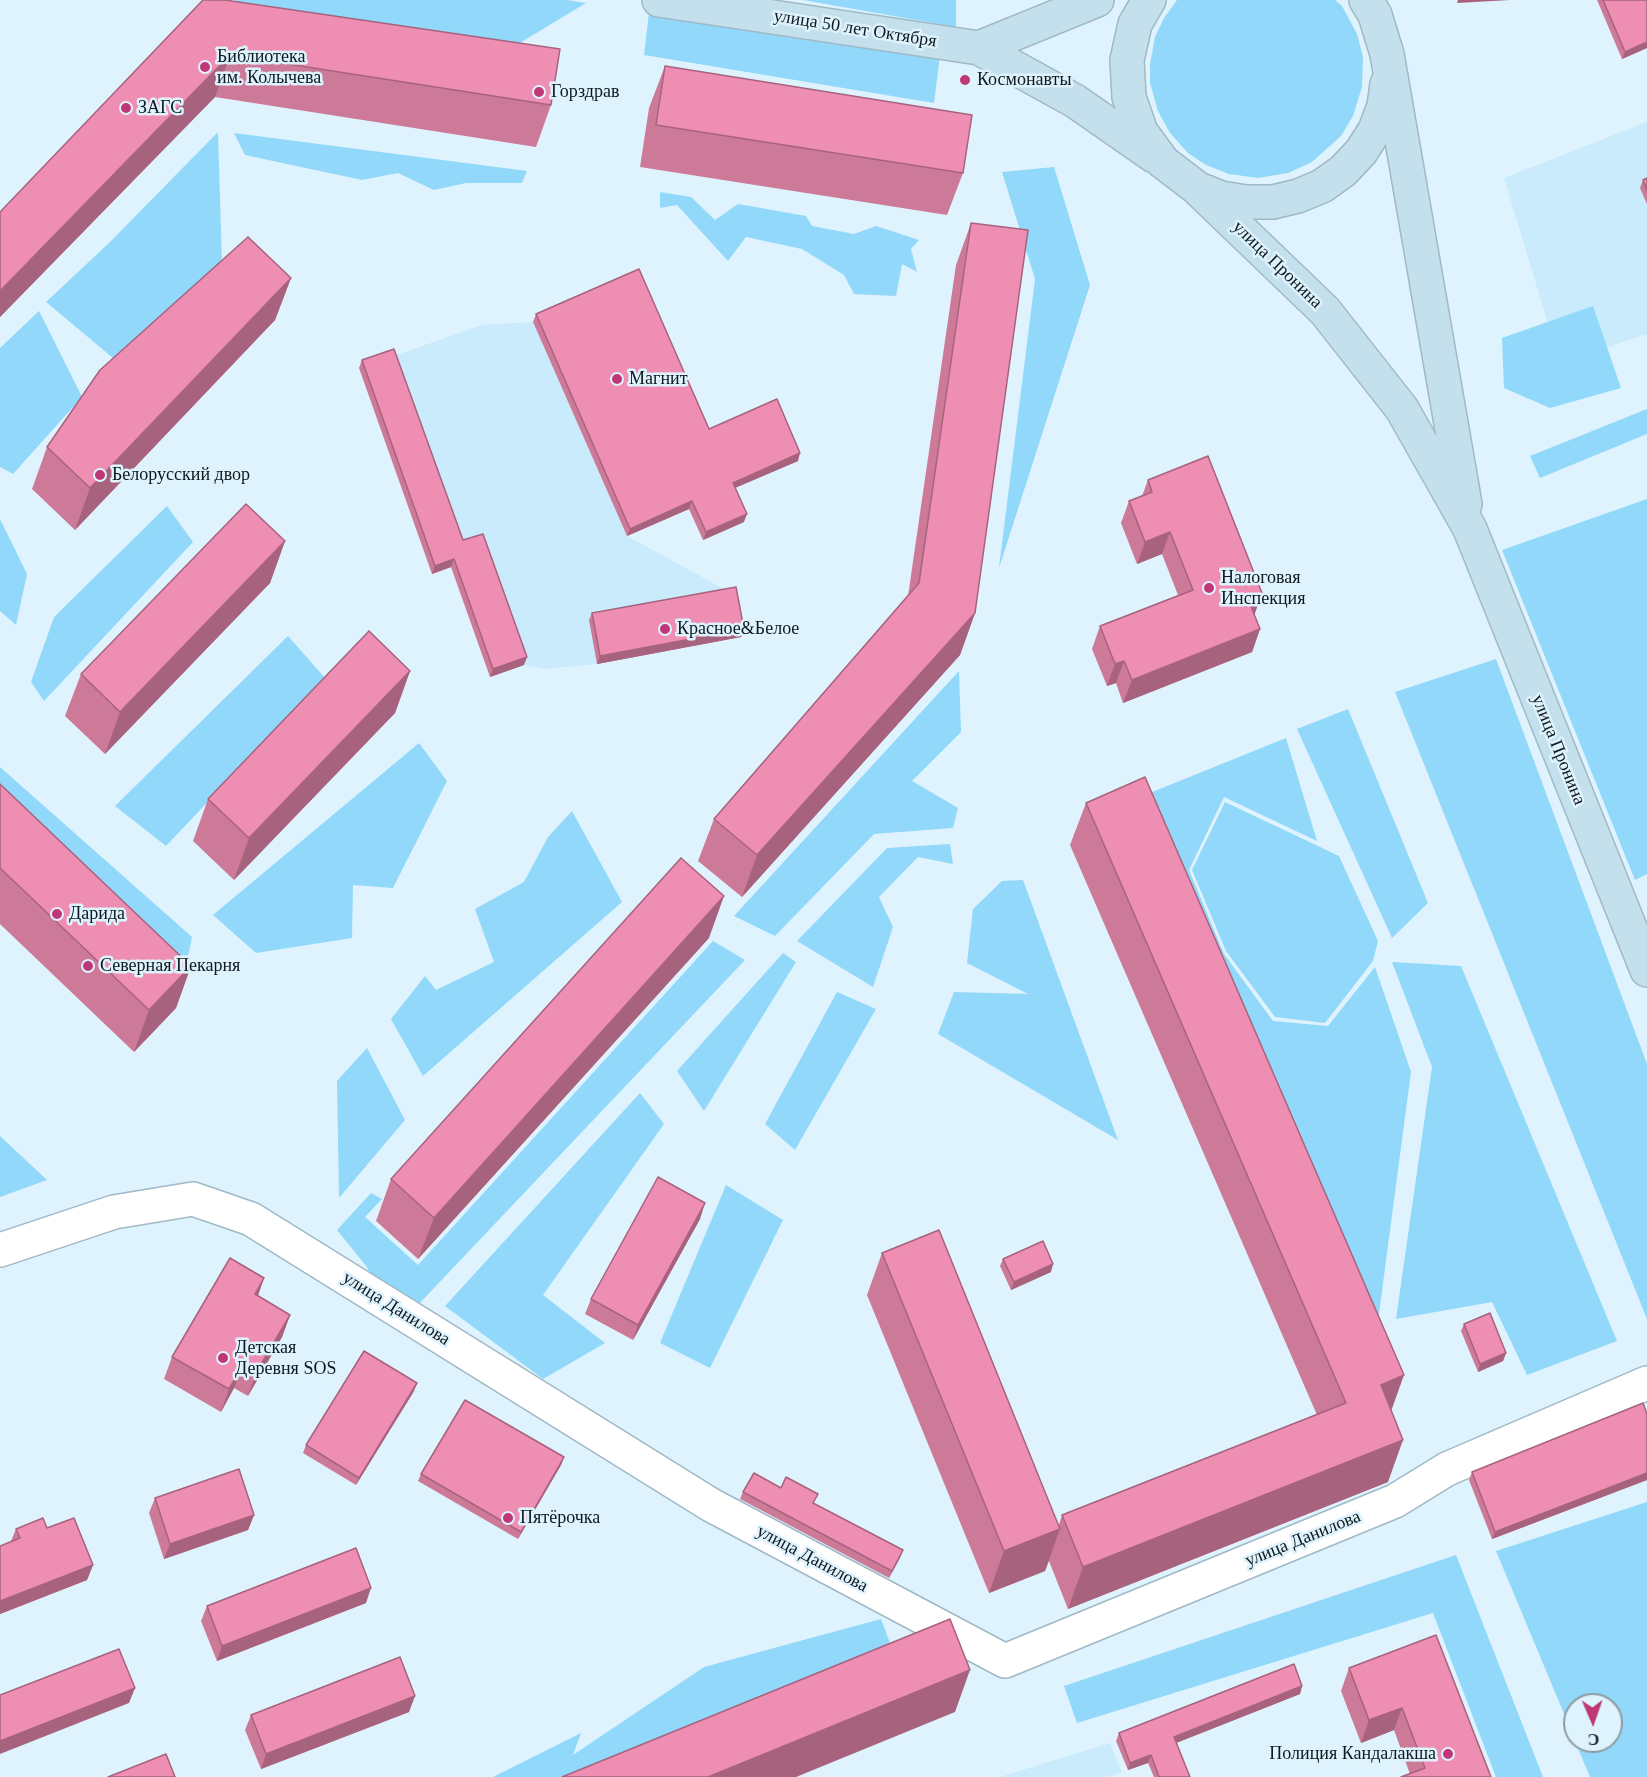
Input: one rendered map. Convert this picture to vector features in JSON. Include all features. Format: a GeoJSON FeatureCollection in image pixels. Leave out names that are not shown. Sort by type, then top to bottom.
{"type":"FeatureCollection","features":[{"type":"Feature","properties":{"kind":"main road","name":"улица 50 лет Октября"},"geometry":{"type":"LineString","coordinates":[[659,0],[979,48]]}},
{"type":"Feature","properties":{"kind":"main road"},"geometry":{"type":"LineString","coordinates":[[979,48],[1097,0]]}},
{"type":"Feature","properties":{"kind":"main road","name":"улица Пронина"},"geometry":{"type":"LineString","coordinates":[[1149,0],[1135,24],[1127,60],[1129,98],[1141,132],[1163,162],[1197,188],[1325,311],[1402,409],[1470,529],[1647,970]]}},
{"type":"Feature","properties":{"kind":"main road","name":"улица Пронина"},"geometry":{"type":"LineString","coordinates":[[1366,0],[1375,15],[1387,54],[1470,529]]}},
{"type":"Feature","properties":{"kind":"main road"},"geometry":{"type":"LineString","coordinates":[[1197,188],[1221,198],[1246,202],[1273,202],[1298,196],[1322,186],[1343,171],[1361,152],[1375,130],[1384,106],[1388,80],[1381,0]]}},
{"type":"Feature","properties":{"kind":"main road"},"geometry":{"type":"LineString","coordinates":[[979,48],[1075,101],[1163,162]]}},
{"type":"Feature","properties":{"kind":"street","name":"улица Данилова"},"geometry":{"type":"LineString","coordinates":[[0,1250],[114,1212],[193,1199],[251,1219],[711,1505],[1005,1661],[1395,1501],[1447,1469],[1647,1383]]}},
{"type":"Feature","properties":{"kind":"shaded area"},"geometry":{"type":"Polygon","coordinates":[[[236,0],[567,0],[586,3],[485,64],[239,19],[236,0]]]}},
{"type":"Feature","properties":{"kind":"shaded area"},"geometry":{"type":"Polygon","coordinates":[[[803,0],[956,0],[956,27],[803,0]]]}},
{"type":"Feature","properties":{"kind":"shaded area"},"geometry":{"type":"Polygon","coordinates":[[[1177,0],[1335,0],[1342,6],[1357,34],[1363,57],[1362,87],[1353,116],[1341,136],[1312,162],[1288,173],[1258,178],[1229,174],[1206,165],[1188,153],[1170,133],[1158,111],[1150,83],[1150,64],[1155,37],[1164,18],[1177,0]]]}},
{"type":"Feature","properties":{"kind":"shaded area"},"geometry":{"type":"Polygon","coordinates":[[[650,4],[941,47],[934,103],[644,55],[650,4]]]}},
{"type":"Feature","properties":{"kind":"shaded area"},"geometry":{"type":"Polygon","coordinates":[[[1647,122],[1647,334],[1560,363],[1504,178],[1647,122]]]}},
{"type":"Feature","properties":{"kind":"shaded area"},"geometry":{"type":"Polygon","coordinates":[[[218,132],[222,265],[119,363],[46,302],[109,243],[218,132]]]}},
{"type":"Feature","properties":{"kind":"shaded area"},"geometry":{"type":"Polygon","coordinates":[[[234,133],[527,171],[522,183],[466,183],[434,190],[398,173],[362,180],[245,155],[234,133]]]}},
{"type":"Feature","properties":{"kind":"shaded area"},"geometry":{"type":"Polygon","coordinates":[[[1054,167],[1090,285],[999,568],[1035,279],[1002,172],[1054,167]]]}},
{"type":"Feature","properties":{"kind":"shaded area"},"geometry":{"type":"Polygon","coordinates":[[[660,192],[691,197],[715,220],[738,204],[806,216],[812,226],[854,234],[876,226],[919,240],[911,249],[917,272],[902,264],[896,296],[854,294],[844,275],[802,249],[746,237],[728,261],[677,205],[660,208],[660,192]]]}},
{"type":"Feature","properties":{"kind":"shaded area"},"geometry":{"type":"Polygon","coordinates":[[[1593,306],[1621,388],[1550,408],[1504,388],[1502,338],[1593,306]]]}},
{"type":"Feature","properties":{"kind":"shaded area"},"geometry":{"type":"Polygon","coordinates":[[[39,311],[82,397],[13,474],[0,467],[0,348],[39,311]]]}},
{"type":"Feature","properties":{"kind":"shaded area"},"geometry":{"type":"Polygon","coordinates":[[[533,322],[627,536],[733,594],[741,637],[597,664],[544,669],[524,665],[480,542],[461,548],[391,357],[482,325],[533,322]]]}},
{"type":"Feature","properties":{"kind":"shaded area"},"geometry":{"type":"Polygon","coordinates":[[[1647,409],[1647,434],[1540,478],[1530,456],[1647,409]]]}},
{"type":"Feature","properties":{"kind":"shaded area"},"geometry":{"type":"Polygon","coordinates":[[[1647,499],[1647,874],[1635,880],[1502,550],[1647,499]]]}},
{"type":"Feature","properties":{"kind":"shaded area"},"geometry":{"type":"Polygon","coordinates":[[[167,506],[193,542],[44,701],[31,682],[54,617],[167,506]]]}},
{"type":"Feature","properties":{"kind":"shaded area"},"geometry":{"type":"Polygon","coordinates":[[[0,519],[27,574],[16,625],[0,611],[0,519]]]}},
{"type":"Feature","properties":{"kind":"shaded area"},"geometry":{"type":"Polygon","coordinates":[[[288,636],[325,678],[166,846],[115,806],[288,636]]]}},
{"type":"Feature","properties":{"kind":"shaded area"},"geometry":{"type":"Polygon","coordinates":[[[1496,659],[1647,1064],[1647,1319],[1395,692],[1496,659]]]}},
{"type":"Feature","properties":{"kind":"shaded area"},"geometry":{"type":"Polygon","coordinates":[[[959,671],[961,732],[912,781],[958,808],[953,828],[874,834],[775,936],[734,916],[959,671]]]}},
{"type":"Feature","properties":{"kind":"shaded area"},"geometry":{"type":"Polygon","coordinates":[[[1348,709],[1428,903],[1392,938],[1297,729],[1348,709]]]}},
{"type":"Feature","properties":{"kind":"shaded area"},"geometry":{"type":"Polygon","coordinates":[[[1286,738],[1317,841],[1224,797],[1189,870],[1224,954],[1273,1021],[1328,1026],[1375,967],[1411,1072],[1378,1321],[1135,799],[1286,738]]]}},
{"type":"Feature","properties":{"kind":"shaded area"},"geometry":{"type":"Polygon","coordinates":[[[419,743],[447,781],[393,888],[353,885],[352,938],[256,953],[213,915],[419,743]]]}},
{"type":"Feature","properties":{"kind":"shaded area"},"geometry":{"type":"Polygon","coordinates":[[[0,767],[192,937],[181,992],[0,821],[0,767]]]}},
{"type":"Feature","properties":{"kind":"shaded area"},"geometry":{"type":"Polygon","coordinates":[[[1225,802],[1339,856],[1378,941],[1373,961],[1325,1023],[1275,1017],[1226,951],[1192,870],[1225,802]]]}},
{"type":"Feature","properties":{"kind":"shaded area"},"geometry":{"type":"Polygon","coordinates":[[[572,811],[622,902],[423,1076],[391,1019],[425,976],[436,990],[494,962],[475,909],[524,882],[548,837],[572,811]]]}},
{"type":"Feature","properties":{"kind":"shaded area"},"geometry":{"type":"Polygon","coordinates":[[[950,844],[953,864],[918,857],[879,897],[893,927],[873,987],[797,941],[887,848],[950,844]]]}},
{"type":"Feature","properties":{"kind":"shaded area"},"geometry":{"type":"Polygon","coordinates":[[[1023,880],[1118,1140],[938,1034],[954,992],[1028,994],[967,963],[973,909],[1002,881],[1023,880]]]}},
{"type":"Feature","properties":{"kind":"shaded area"},"geometry":{"type":"Polygon","coordinates":[[[713,941],[745,960],[416,1307],[373,1283],[367,1267],[337,1230],[371,1193],[382,1199],[365,1217],[418,1265],[713,941]]]}},
{"type":"Feature","properties":{"kind":"shaded area"},"geometry":{"type":"Polygon","coordinates":[[[783,953],[796,962],[704,1111],[677,1071],[783,953]]]}},
{"type":"Feature","properties":{"kind":"shaded area"},"geometry":{"type":"Polygon","coordinates":[[[1392,962],[1461,966],[1617,1341],[1527,1375],[1492,1302],[1396,1319],[1432,1067],[1392,962]]]}},
{"type":"Feature","properties":{"kind":"shaded area"},"geometry":{"type":"Polygon","coordinates":[[[837,992],[876,1009],[795,1150],[765,1124],[837,992]]]}},
{"type":"Feature","properties":{"kind":"shaded area"},"geometry":{"type":"Polygon","coordinates":[[[367,1048],[405,1120],[339,1198],[337,1081],[367,1048]]]}},
{"type":"Feature","properties":{"kind":"shaded area"},"geometry":{"type":"Polygon","coordinates":[[[640,1093],[664,1124],[543,1295],[605,1343],[543,1379],[445,1306],[640,1093]]]}},
{"type":"Feature","properties":{"kind":"shaded area"},"geometry":{"type":"Polygon","coordinates":[[[0,1136],[47,1180],[0,1197],[0,1136]]]}},
{"type":"Feature","properties":{"kind":"shaded area"},"geometry":{"type":"Polygon","coordinates":[[[726,1185],[783,1220],[710,1368],[660,1343],[726,1185]]]}},
{"type":"Feature","properties":{"kind":"shaded area"},"geometry":{"type":"Polygon","coordinates":[[[1647,1502],[1647,1777],[1590,1777],[1580,1753],[1623,1753],[1623,1693],[1563,1693],[1563,1711],[1496,1551],[1647,1502]]]}},
{"type":"Feature","properties":{"kind":"shaded area"},"geometry":{"type":"Polygon","coordinates":[[[1456,1555],[1543,1777],[1496,1777],[1433,1613],[1077,1723],[1064,1686],[1456,1555]]]}},
{"type":"Feature","properties":{"kind":"shaded area"},"geometry":{"type":"Polygon","coordinates":[[[881,1619],[899,1667],[631,1777],[493,1777],[581,1733],[573,1755],[704,1667],[881,1619]]]}},
{"type":"Feature","properties":{"kind":"shaded area"},"geometry":{"type":"Polygon","coordinates":[[[1110,1743],[1122,1772],[1105,1777],[1000,1777],[1110,1743]]]}},
{"type":"Feature","properties":{"kind":"building"},"geometry":{"type":"Polygon","coordinates":[[[203,0],[225,0],[560,49],[551,105],[230,55],[0,291],[0,212],[203,0]]]}},
{"type":"Feature","properties":{"kind":"building"},"geometry":{"type":"Polygon","coordinates":[[[1603,0],[1647,0],[1647,42],[1625,52],[1603,0]]]}},
{"type":"Feature","properties":{"kind":"building"},"geometry":{"type":"Polygon","coordinates":[[[665,66],[972,115],[963,173],[656,125],[665,66]]]}},
{"type":"Feature","properties":{"kind":"building"},"geometry":{"type":"Polygon","coordinates":[[[1647,178],[1647,190],[1643,180],[1647,178]]]}},
{"type":"Feature","properties":{"kind":"building"},"geometry":{"type":"Polygon","coordinates":[[[971,223],[1028,230],[975,613],[757,855],[714,819],[919,583],[971,223]]]}},
{"type":"Feature","properties":{"kind":"building"},"geometry":{"type":"Polygon","coordinates":[[[248,237],[291,278],[90,488],[47,447],[100,370],[248,237]]]}},
{"type":"Feature","properties":{"kind":"building"},"geometry":{"type":"Polygon","coordinates":[[[639,269],[709,429],[777,399],[800,453],[733,483],[747,514],[706,532],[692,501],[630,529],[536,314],[639,269]]]}},
{"type":"Feature","properties":{"kind":"building"},"geometry":{"type":"Polygon","coordinates":[[[394,349],[463,540],[483,534],[527,657],[493,669],[454,559],[435,566],[362,360],[394,349]]]}},
{"type":"Feature","properties":{"kind":"building","name":"Налоговая Инспекция"},"geometry":{"type":"Polygon","coordinates":[[[1208,456],[1262,593],[1248,599],[1260,629],[1132,680],[1124,661],[1115,664],[1100,626],[1193,590],[1170,532],[1145,542],[1129,501],[1152,492],[1148,480],[1208,456]]]}},
{"type":"Feature","properties":{"kind":"building"},"geometry":{"type":"Polygon","coordinates":[[[246,504],[285,541],[120,712],[81,674],[246,504]]]}},
{"type":"Feature","properties":{"kind":"building","name":"Красное&Белое"},"geometry":{"type":"Polygon","coordinates":[[[736,587],[744,629],[600,656],[592,613],[736,587]]]}},
{"type":"Feature","properties":{"kind":"building"},"geometry":{"type":"Polygon","coordinates":[[[369,631],[410,671],[249,838],[208,799],[369,631]]]}},
{"type":"Feature","properties":{"kind":"building"},"geometry":{"type":"Polygon","coordinates":[[[1145,777],[1404,1375],[1381,1385],[1403,1440],[1083,1567],[1062,1515],[1346,1403],[1086,803],[1145,777]]]}},
{"type":"Feature","properties":{"kind":"building"},"geometry":{"type":"Polygon","coordinates":[[[0,784],[191,966],[149,1010],[0,868],[0,784]]]}},
{"type":"Feature","properties":{"kind":"building"},"geometry":{"type":"Polygon","coordinates":[[[681,858],[724,896],[434,1218],[391,1179],[681,858]]]}},
{"type":"Feature","properties":{"kind":"building"},"geometry":{"type":"Polygon","coordinates":[[[658,1177],[705,1203],[638,1325],[591,1299],[658,1177]]]}},
{"type":"Feature","properties":{"kind":"building"},"geometry":{"type":"Polygon","coordinates":[[[939,1230],[1060,1529],[1004,1551],[882,1253],[939,1230]]]}},
{"type":"Feature","properties":{"kind":"building"},"geometry":{"type":"Polygon","coordinates":[[[1043,1241],[1053,1264],[1014,1282],[1003,1259],[1043,1241]]]}},
{"type":"Feature","properties":{"kind":"building","name":"Детская Деревня SOS"},"geometry":{"type":"Polygon","coordinates":[[[230,1258],[264,1278],[255,1294],[290,1315],[256,1373],[243,1365],[229,1389],[172,1357],[230,1258]]]}},
{"type":"Feature","properties":{"kind":"building"},"geometry":{"type":"Polygon","coordinates":[[[1490,1313],[1506,1353],[1480,1364],[1464,1324],[1490,1313]]]}},
{"type":"Feature","properties":{"kind":"building"},"geometry":{"type":"Polygon","coordinates":[[[364,1351],[417,1383],[359,1478],[306,1445],[364,1351]]]}},
{"type":"Feature","properties":{"kind":"building"},"geometry":{"type":"Polygon","coordinates":[[[465,1400],[564,1457],[521,1532],[421,1474],[465,1400]]]}},
{"type":"Feature","properties":{"kind":"building"},"geometry":{"type":"Polygon","coordinates":[[[1643,1403],[1647,1414],[1647,1473],[1495,1532],[1472,1472],[1643,1403]]]}},
{"type":"Feature","properties":{"kind":"building"},"geometry":{"type":"Polygon","coordinates":[[[239,1469],[254,1515],[170,1544],[155,1498],[239,1469]]]}},
{"type":"Feature","properties":{"kind":"building"},"geometry":{"type":"Polygon","coordinates":[[[754,1473],[781,1488],[786,1477],[818,1494],[813,1503],[903,1550],[892,1571],[743,1492],[754,1473]]]}},
{"type":"Feature","properties":{"kind":"building"},"geometry":{"type":"Polygon","coordinates":[[[43,1518],[47,1528],[74,1518],[93,1565],[0,1601],[0,1546],[20,1538],[16,1529],[43,1518]]]}},
{"type":"Feature","properties":{"kind":"building"},"geometry":{"type":"Polygon","coordinates":[[[356,1548],[371,1588],[222,1646],[207,1606],[356,1548]]]}},
{"type":"Feature","properties":{"kind":"building"},"geometry":{"type":"Polygon","coordinates":[[[950,1619],[970,1670],[708,1777],[562,1777],[950,1619]]]}},
{"type":"Feature","properties":{"kind":"building"},"geometry":{"type":"Polygon","coordinates":[[[1436,1635],[1491,1777],[1401,1777],[1425,1768],[1402,1708],[1369,1720],[1349,1668],[1436,1635]]]}},
{"type":"Feature","properties":{"kind":"building"},"geometry":{"type":"Polygon","coordinates":[[[119,1649],[135,1688],[0,1741],[0,1695],[119,1649]]]}},
{"type":"Feature","properties":{"kind":"building"},"geometry":{"type":"Polygon","coordinates":[[[400,1657],[415,1696],[266,1754],[251,1715],[400,1657]]]}},
{"type":"Feature","properties":{"kind":"building"},"geometry":{"type":"Polygon","coordinates":[[[1294,1664],[1302,1686],[1174,1737],[1190,1777],[1159,1777],[1151,1755],[1130,1763],[1119,1733],[1294,1664]]]}},
{"type":"Feature","properties":{"kind":"building"},"geometry":{"type":"Polygon","coordinates":[[[166,1754],[175,1777],[108,1777],[166,1754]]]}},
{"type":"Feature","properties":{"kind":"place","name":"Библиотека им. Колычева"},"geometry":{"type":"Point","coordinates":[205,67]}},
{"type":"Feature","properties":{"kind":"place","name":"Космонавты"},"geometry":{"type":"Point","coordinates":[965,80]}},
{"type":"Feature","properties":{"kind":"place","name":"Горздрав"},"geometry":{"type":"Point","coordinates":[539,92]}},
{"type":"Feature","properties":{"kind":"place","name":"ЗАГС"},"geometry":{"type":"Point","coordinates":[126,108]}},
{"type":"Feature","properties":{"kind":"place","name":"Магнит"},"geometry":{"type":"Point","coordinates":[617,379]}},
{"type":"Feature","properties":{"kind":"place","name":"Белорусский двор"},"geometry":{"type":"Point","coordinates":[100,475]}},
{"type":"Feature","properties":{"kind":"place","name":"Налоговая Инспекция"},"geometry":{"type":"Point","coordinates":[1209,588]}},
{"type":"Feature","properties":{"kind":"place","name":"Красное&Белое"},"geometry":{"type":"Point","coordinates":[665,629]}},
{"type":"Feature","properties":{"kind":"place","name":"Дарида"},"geometry":{"type":"Point","coordinates":[57,914]}},
{"type":"Feature","properties":{"kind":"place","name":"Северная Пекарня"},"geometry":{"type":"Point","coordinates":[88,966]}},
{"type":"Feature","properties":{"kind":"place","name":"Детская Деревня SOS"},"geometry":{"type":"Point","coordinates":[223,1358]}},
{"type":"Feature","properties":{"kind":"place","name":"Пятёрочка"},"geometry":{"type":"Point","coordinates":[508,1518]}},
{"type":"Feature","properties":{"kind":"place","name":"Полиция Кандалакша"},"geometry":{"type":"Point","coordinates":[1448,1754]}}]}
